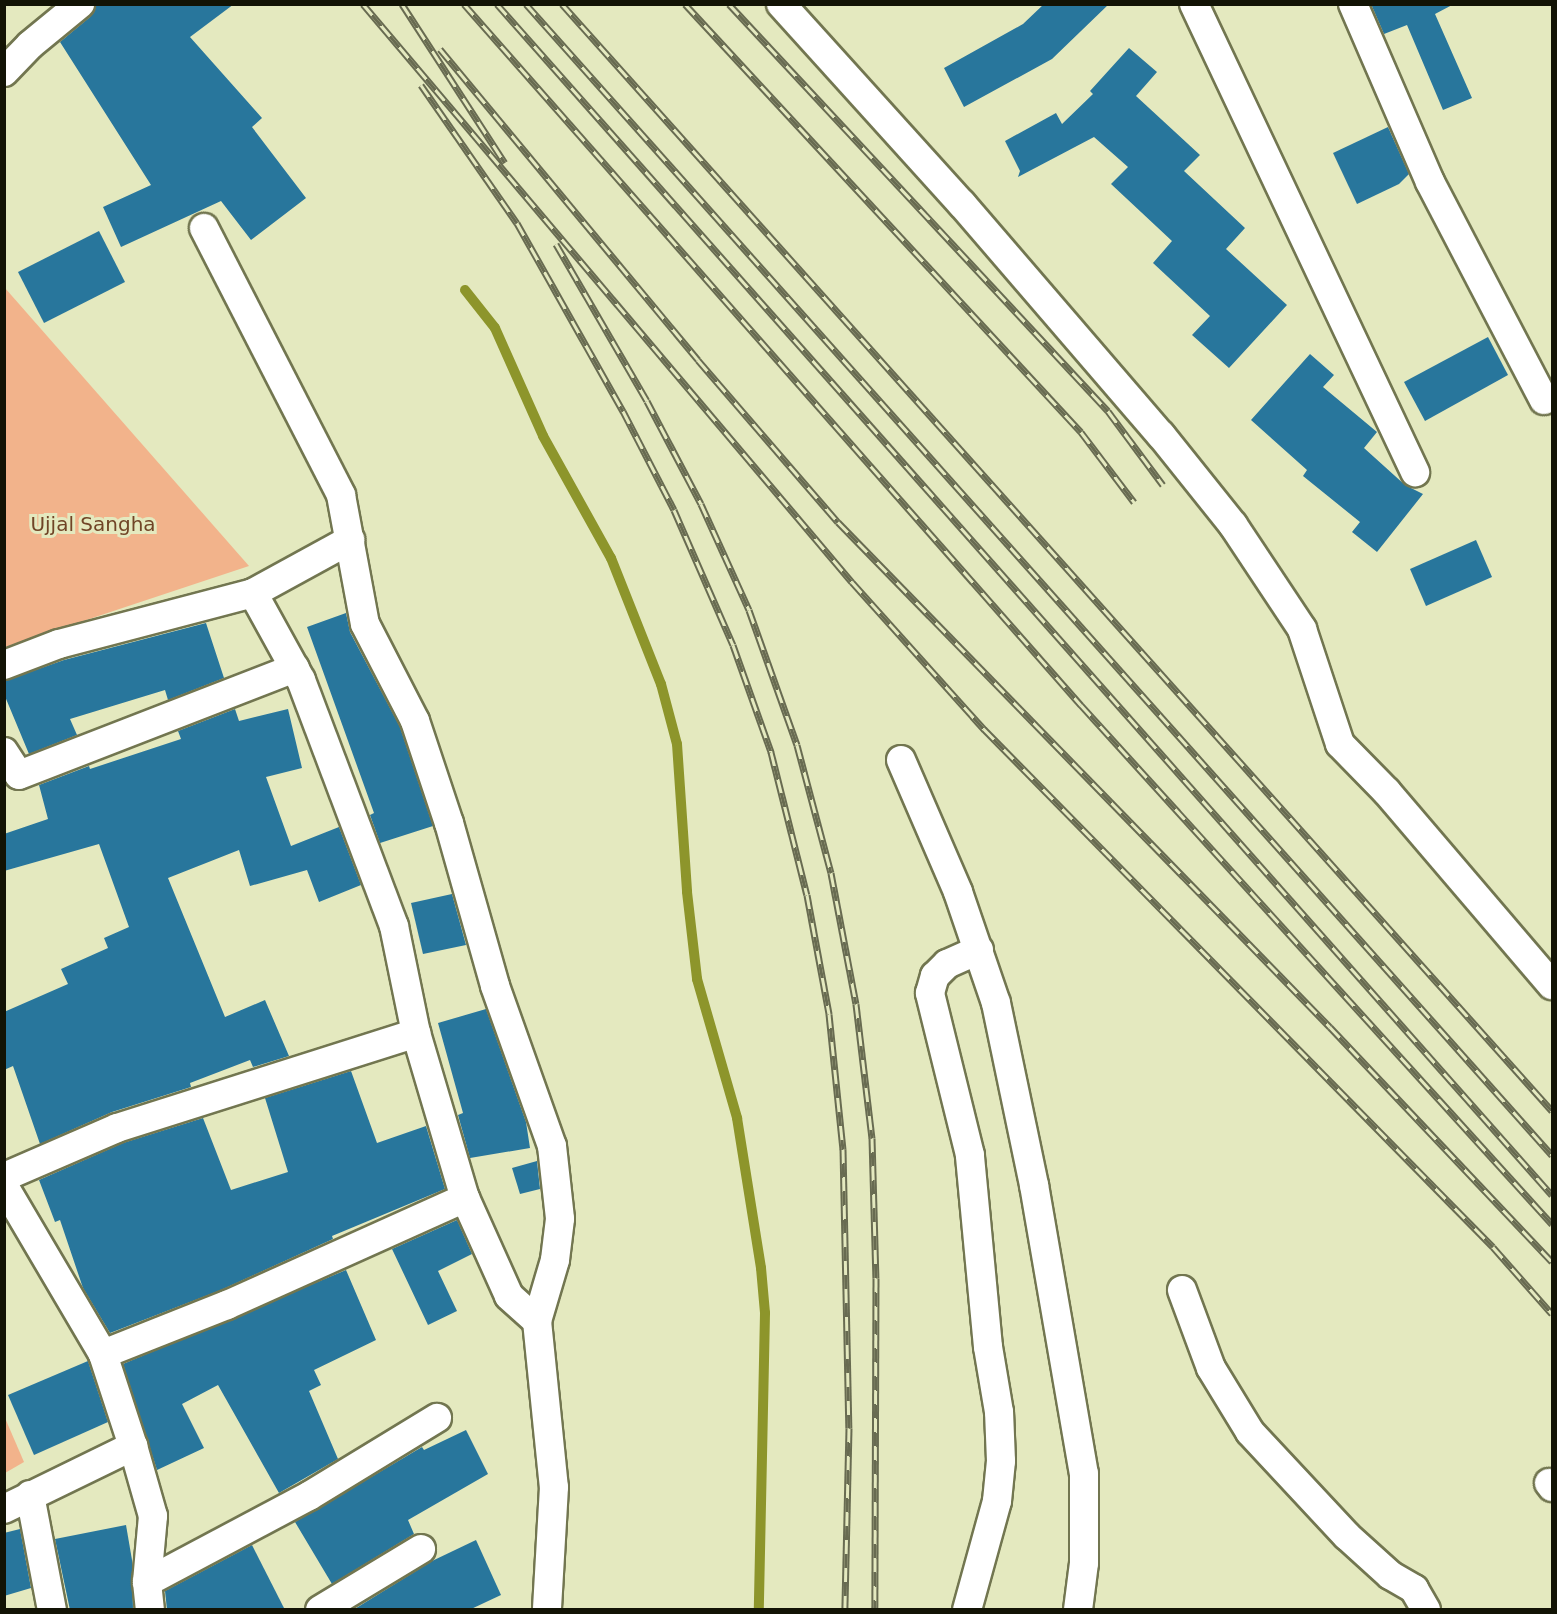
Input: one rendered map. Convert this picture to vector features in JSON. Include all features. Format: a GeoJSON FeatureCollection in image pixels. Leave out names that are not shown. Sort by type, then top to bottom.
{"type":"FeatureCollection","features":[{"type":"Feature","properties":{"kind":"street"},"geometry":{"type":"LineString","coordinates":[[4,72],[30,45],[80,4]]}},
{"type":"Feature","properties":{"kind":"street"},"geometry":{"type":"LineString","coordinates":[[781,4],[962,204],[1161,435],[1233,525],[1302,629],[1340,744],[1387,792],[1552,985]]}},
{"type":"Feature","properties":{"kind":"street"},"geometry":{"type":"LineString","coordinates":[[1194,4],[1415,472]]}},
{"type":"Feature","properties":{"kind":"street"},"geometry":{"type":"LineString","coordinates":[[1353,4],[1430,182],[1544,400]]}},
{"type":"Feature","properties":{"kind":"street"},"geometry":{"type":"LineString","coordinates":[[204,228],[341,495],[366,624],[415,721],[449,823],[495,986],[552,1146],[560,1219],[555,1260],[537,1321],[554,1487],[547,1610]]}},
{"type":"Feature","properties":{"kind":"street"},"geometry":{"type":"LineString","coordinates":[[4,665],[59,644],[253,593],[350,540]]}},
{"type":"Feature","properties":{"kind":"street"},"geometry":{"type":"LineString","coordinates":[[253,593],[295,668],[394,926],[416,1033],[465,1198],[509,1296],[537,1321]]}},
{"type":"Feature","properties":{"kind":"street"},"geometry":{"type":"LineString","coordinates":[[4,752],[19,775],[295,668]]}},
{"type":"Feature","properties":{"kind":"street"},"geometry":{"type":"LineString","coordinates":[[901,760],[979,950],[996,1003],[1034,1185],[1084,1474],[1084,1563],[1078,1610]]}},
{"type":"Feature","properties":{"kind":"street"},"geometry":{"type":"LineString","coordinates":[[967,1610],[997,1501],[1001,1461],[999,1412],[988,1347],[970,1155],[930,993],[935,976],[947,964],[979,950]]}},
{"type":"Feature","properties":{"kind":"street"},"geometry":{"type":"LineString","coordinates":[[4,1177],[117,1128],[416,1033]]}},
{"type":"Feature","properties":{"kind":"street"},"geometry":{"type":"LineString","coordinates":[[4,1186],[103,1353],[153,1516],[147,1582],[150,1610]]}},
{"type":"Feature","properties":{"kind":"street"},"geometry":{"type":"LineString","coordinates":[[103,1353],[227,1305],[465,1198]]}},
{"type":"Feature","properties":{"kind":"street"},"geometry":{"type":"LineString","coordinates":[[1182,1290],[1211,1368],[1250,1432],[1347,1536],[1390,1575],[1414,1589],[1426,1610]]}},
{"type":"Feature","properties":{"kind":"street"},"geometry":{"type":"LineString","coordinates":[[147,1582],[309,1496],[437,1418]]}},
{"type":"Feature","properties":{"kind":"street"},"geometry":{"type":"LineString","coordinates":[[4,1509],[133,1446]]}},
{"type":"Feature","properties":{"kind":"street"},"geometry":{"type":"LineString","coordinates":[[30,1495],[52,1610]]}},
{"type":"Feature","properties":{"kind":"street"},"geometry":{"type":"LineString","coordinates":[[320,1610],[421,1550]]}},
{"type":"Feature","properties":{"kind":"green space","name":"Ujjal Sangha"},"geometry":{"type":"Polygon","coordinates":[[[5,288],[249,566],[5,647],[5,288]]]}},
{"type":"Feature","properties":{"kind":"green space"},"geometry":{"type":"Polygon","coordinates":[[[5,1418],[24,1462],[4,1473],[5,1418]]]}},
{"type":"Feature","properties":{"kind":"building"},"geometry":{"type":"Polygon","coordinates":[[[96,4],[234,4],[190,37],[262,118],[252,127],[306,198],[251,240],[221,201],[121,247],[103,207],[151,185],[60,42],[90,17],[96,4]]]}},
{"type":"Feature","properties":{"kind":"building"},"geometry":{"type":"Polygon","coordinates":[[[1044,4],[1109,4],[1052,59],[964,107],[944,68],[1023,24],[1044,4]]]}},
{"type":"Feature","properties":{"kind":"building"},"geometry":{"type":"Polygon","coordinates":[[[1371,4],[1454,4],[1435,14],[1472,98],[1443,110],[1407,25],[1384,34],[1371,4]]]}},
{"type":"Feature","properties":{"kind":"building"},"geometry":{"type":"Polygon","coordinates":[[[1129,48],[1157,72],[1136,96],[1200,155],[1184,171],[1245,228],[1226,249],[1287,305],[1229,368],[1192,335],[1210,316],[1153,263],[1172,241],[1111,184],[1128,167],[1094,137],[1018,177],[1020,171],[1005,141],[1056,113],[1062,124],[1093,94],[1090,91],[1129,48]]]}},
{"type":"Feature","properties":{"kind":"building"},"geometry":{"type":"Polygon","coordinates":[[[1388,127],[1409,174],[1399,184],[1357,204],[1333,153],[1388,127]]]}},
{"type":"Feature","properties":{"kind":"building"},"geometry":{"type":"Polygon","coordinates":[[[99,231],[125,282],[44,323],[18,272],[99,231]]]}},
{"type":"Feature","properties":{"kind":"building"},"geometry":{"type":"Polygon","coordinates":[[[1488,337],[1508,375],[1425,421],[1404,382],[1488,337]]]}},
{"type":"Feature","properties":{"kind":"building"},"geometry":{"type":"Polygon","coordinates":[[[1310,354],[1334,375],[1323,387],[1377,432],[1364,448],[1405,485],[1423,494],[1377,552],[1352,532],[1360,522],[1303,476],[1307,470],[1251,420],[1310,354]]]}},
{"type":"Feature","properties":{"kind":"building"},"geometry":{"type":"Polygon","coordinates":[[[1476,540],[1492,577],[1426,606],[1410,569],[1476,540]]]}},
{"type":"Feature","properties":{"kind":"building"},"geometry":{"type":"Polygon","coordinates":[[[346,613],[350,632],[400,727],[433,826],[380,843],[370,815],[374,813],[307,627],[346,613]]]}},
{"type":"Feature","properties":{"kind":"building"},"geometry":{"type":"Polygon","coordinates":[[[206,623],[224,678],[168,700],[165,690],[70,719],[77,735],[29,754],[4,694],[4,681],[64,660],[206,623]]]}},
{"type":"Feature","properties":{"kind":"building"},"geometry":{"type":"Polygon","coordinates":[[[235,709],[239,721],[288,709],[302,768],[266,777],[291,846],[339,827],[361,885],[319,902],[307,870],[250,886],[239,850],[168,878],[225,1017],[265,1000],[289,1056],[253,1067],[250,1060],[190,1083],[191,1087],[112,1112],[40,1144],[13,1066],[4,1070],[4,1012],[68,984],[61,969],[108,948],[104,938],[129,927],[99,844],[4,871],[4,834],[48,819],[39,785],[89,766],[90,769],[181,739],[178,731],[235,709]]]}},
{"type":"Feature","properties":{"kind":"building"},"geometry":{"type":"Polygon","coordinates":[[[452,894],[466,945],[423,954],[411,903],[452,894]]]}},
{"type":"Feature","properties":{"kind":"building"},"geometry":{"type":"Polygon","coordinates":[[[486,1009],[526,1122],[530,1148],[470,1158],[458,1115],[463,1113],[438,1023],[486,1009]]]}},
{"type":"Feature","properties":{"kind":"building"},"geometry":{"type":"Polygon","coordinates":[[[351,1071],[377,1143],[426,1126],[445,1189],[332,1236],[333,1239],[221,1290],[110,1333],[83,1288],[60,1220],[55,1222],[39,1180],[123,1143],[203,1118],[231,1190],[288,1172],[265,1098],[351,1071]]]}},
{"type":"Feature","properties":{"kind":"building"},"geometry":{"type":"Polygon","coordinates":[[[537,1161],[540,1189],[520,1194],[512,1168],[537,1161]]]}},
{"type":"Feature","properties":{"kind":"building"},"geometry":{"type":"Polygon","coordinates":[[[457,1220],[472,1254],[438,1271],[457,1311],[428,1325],[392,1249],[457,1220]]]}},
{"type":"Feature","properties":{"kind":"building"},"geometry":{"type":"Polygon","coordinates":[[[346,1270],[376,1340],[314,1370],[321,1385],[309,1391],[338,1459],[279,1493],[218,1385],[182,1404],[204,1448],[157,1470],[123,1364],[346,1270]]]}},
{"type":"Feature","properties":{"kind":"building"},"geometry":{"type":"Polygon","coordinates":[[[88,1361],[108,1422],[34,1455],[8,1395],[88,1361]]]}},
{"type":"Feature","properties":{"kind":"building"},"geometry":{"type":"Polygon","coordinates":[[[466,1430],[488,1474],[408,1520],[414,1534],[332,1584],[295,1522],[422,1447],[424,1450],[466,1430]]]}},
{"type":"Feature","properties":{"kind":"building"},"geometry":{"type":"Polygon","coordinates":[[[126,1525],[132,1560],[133,1610],[70,1610],[55,1539],[126,1525]]]}},
{"type":"Feature","properties":{"kind":"building"},"geometry":{"type":"Polygon","coordinates":[[[20,1529],[31,1588],[4,1596],[4,1533],[20,1529]]]}},
{"type":"Feature","properties":{"kind":"building"},"geometry":{"type":"Polygon","coordinates":[[[476,1540],[501,1595],[469,1610],[353,1610],[432,1561],[476,1540]]]}},
{"type":"Feature","properties":{"kind":"building"},"geometry":{"type":"Polygon","coordinates":[[[252,1545],[285,1610],[167,1610],[165,1591],[252,1545]]]}},
{"type":"Feature","properties":{"kind":"waterway"},"geometry":{"type":"LineString","coordinates":[[465,290],[495,328],[543,436],[611,558],[661,684],[677,744],[687,892],[697,979],[737,1118],[761,1268],[765,1313],[759,1610]]}},
{"type":"Feature","properties":{"kind":"railway"},"geometry":{"type":"LineString","coordinates":[[363,4],[852,582],[984,729],[1493,1247],[1552,1314]]}},
{"type":"Feature","properties":{"kind":"railway"},"geometry":{"type":"LineString","coordinates":[[402,4],[505,163]]}},
{"type":"Feature","properties":{"kind":"railway"},"geometry":{"type":"LineString","coordinates":[[464,4],[1081,705],[1552,1224]]}},
{"type":"Feature","properties":{"kind":"railway"},"geometry":{"type":"LineString","coordinates":[[497,4],[1552,1195]]}},
{"type":"Feature","properties":{"kind":"railway"},"geometry":{"type":"LineString","coordinates":[[526,4],[1552,1155]]}},
{"type":"Feature","properties":{"kind":"railway"},"geometry":{"type":"LineString","coordinates":[[562,4],[1552,1111]]}},
{"type":"Feature","properties":{"kind":"railway"},"geometry":{"type":"LineString","coordinates":[[685,4],[1081,432],[1134,502]]}},
{"type":"Feature","properties":{"kind":"railway"},"geometry":{"type":"LineString","coordinates":[[729,4],[1108,411],[1163,485]]}},
{"type":"Feature","properties":{"kind":"railway"},"geometry":{"type":"LineString","coordinates":[[440,49],[698,360],[838,522],[1330,1027],[1552,1262]]}},
{"type":"Feature","properties":{"kind":"railway"},"geometry":{"type":"LineString","coordinates":[[421,85],[517,223],[623,411],[674,510],[733,645],[771,752],[807,895],[829,1014],[843,1149],[849,1428],[845,1610]]}},
{"type":"Feature","properties":{"kind":"railway"},"geometry":{"type":"LineString","coordinates":[[556,244],[647,401],[701,504],[749,610],[797,745],[831,873],[856,1004],[872,1138],[876,1278],[875,1610]]}}]}
